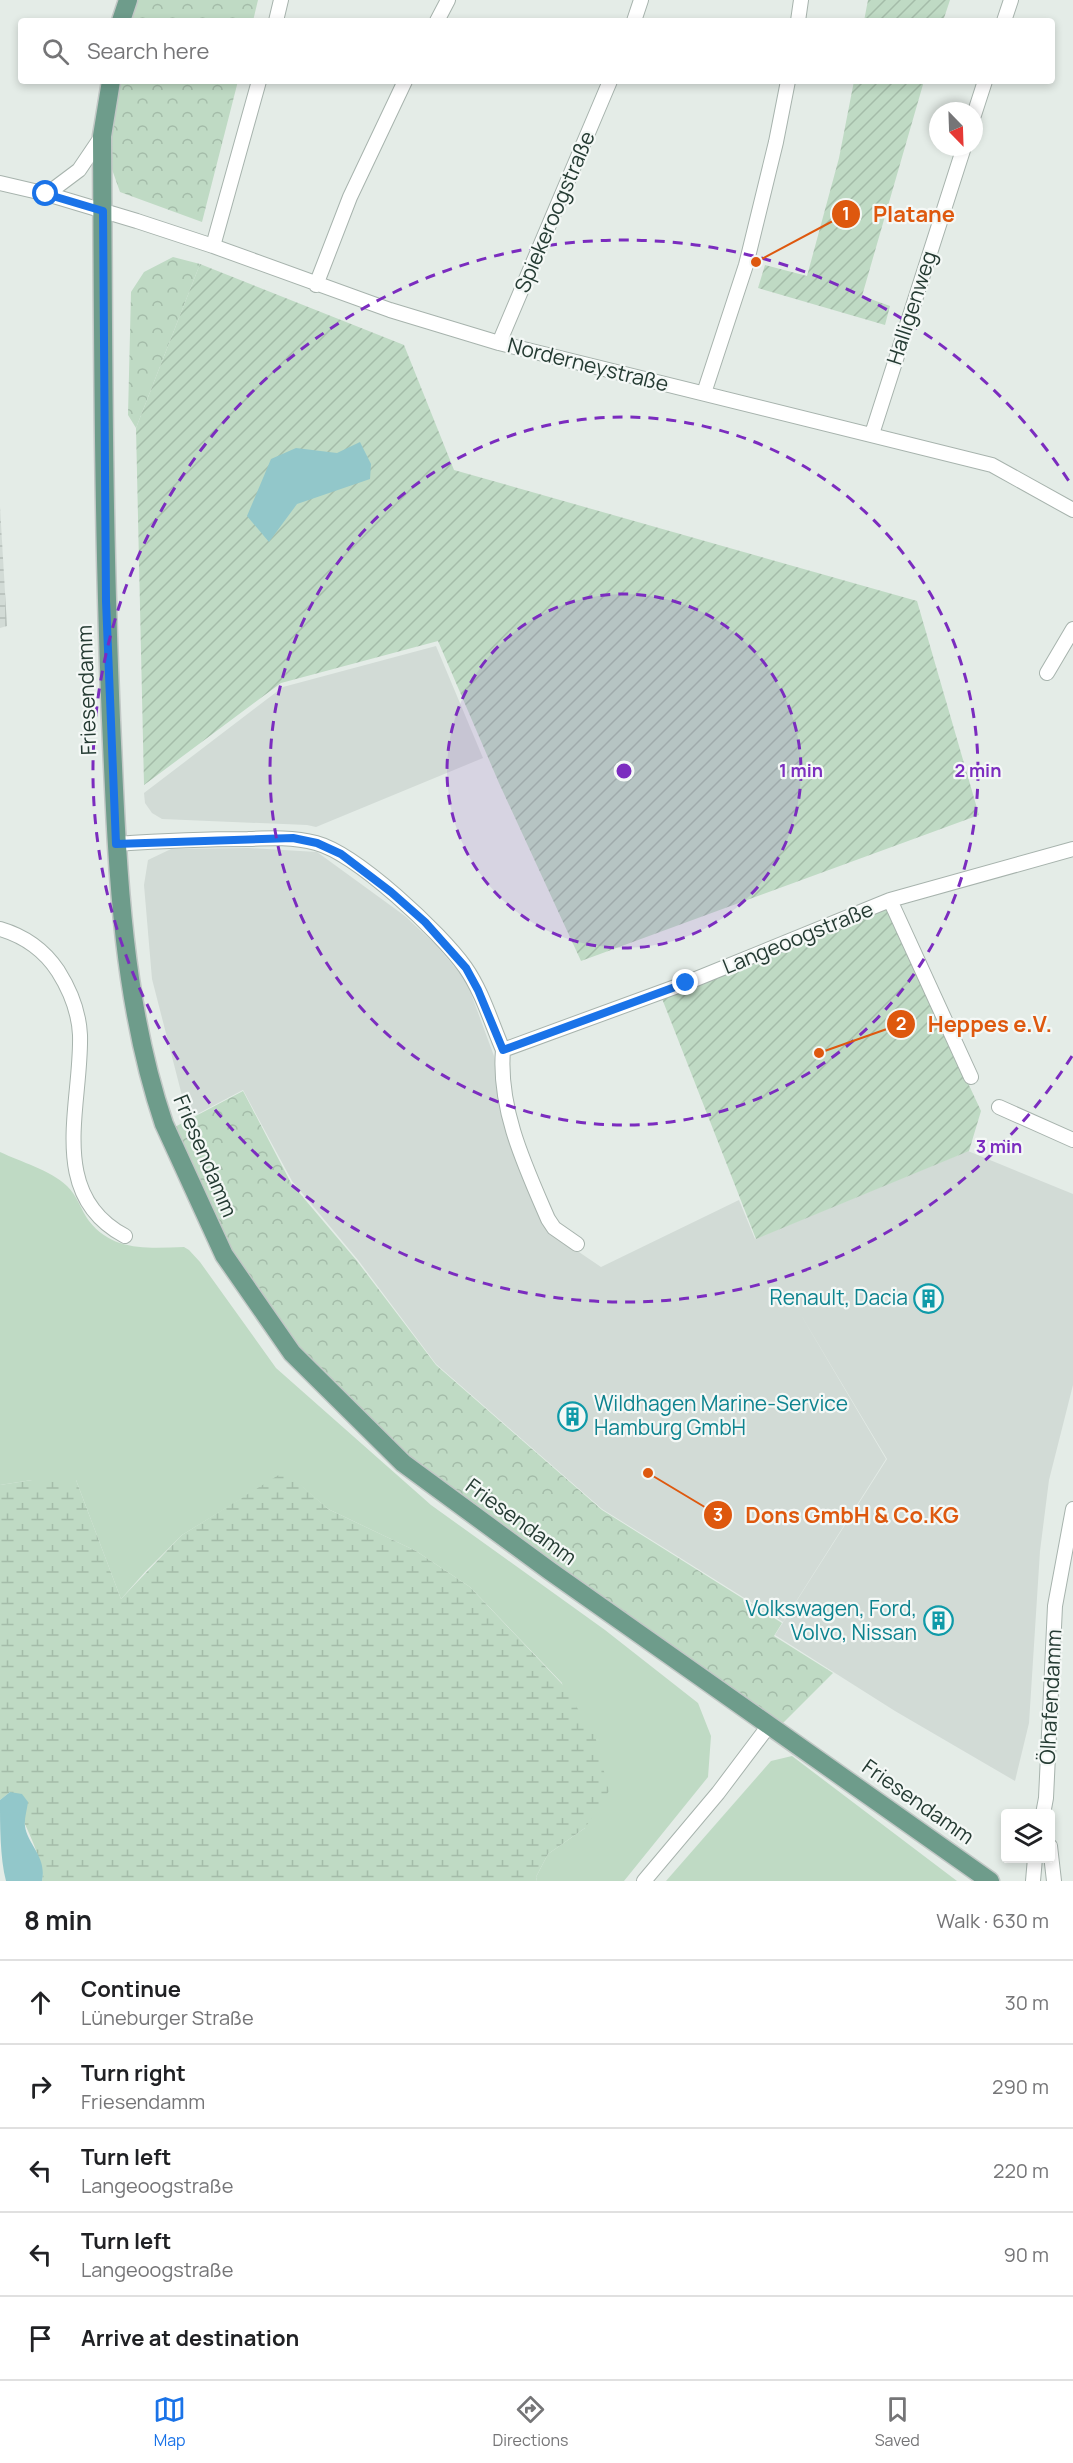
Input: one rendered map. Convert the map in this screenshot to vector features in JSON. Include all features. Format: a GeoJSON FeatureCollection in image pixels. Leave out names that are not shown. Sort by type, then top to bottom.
{"type":"FeatureCollection","features":[{"type":"Feature","properties":{"kind":"main road"},"geometry":{"type":"LineString","coordinates":[[123,18],[128,0]]}},
{"type":"Feature","properties":{"kind":"main road","name":"Friesendamm"},"geometry":{"type":"LineString","coordinates":[[111,84],[102,136],[106,601],[116,844],[125,944],[146,1062],[164,1124],[224,1255],[292,1353],[403,1463],[550,1571],[990,1881]]}},
{"type":"Feature","properties":{"kind":"street"},"geometry":{"type":"LineString","coordinates":[[277,18],[282,0]]}},
{"type":"Feature","properties":{"kind":"street"},"geometry":{"type":"LineString","coordinates":[[439,18],[448,0]]}},
{"type":"Feature","properties":{"kind":"street"},"geometry":{"type":"LineString","coordinates":[[635,18],[641,0]]}},
{"type":"Feature","properties":{"kind":"street"},"geometry":{"type":"LineString","coordinates":[[798,18],[801,0]]}},
{"type":"Feature","properties":{"kind":"street"},"geometry":{"type":"LineString","coordinates":[[1005,18],[1011,0]]}},
{"type":"Feature","properties":{"kind":"street"},"geometry":{"type":"LineString","coordinates":[[213,246],[258,84]]}},
{"type":"Feature","properties":{"kind":"street"},"geometry":{"type":"LineString","coordinates":[[316,285],[350,197],[404,84]]}},
{"type":"Feature","properties":{"kind":"street","name":"Spiekeroogstraße"},"geometry":{"type":"LineString","coordinates":[[500,343],[609,84]]}},
{"type":"Feature","properties":{"kind":"street"},"geometry":{"type":"LineString","coordinates":[[704,393],[746,265],[776,142],[787,84]]}},
{"type":"Feature","properties":{"kind":"street"},"geometry":{"type":"LineString","coordinates":[[978,102],[984,84]]}},
{"type":"Feature","properties":{"kind":"street"},"geometry":{"type":"LineString","coordinates":[[46,194],[79,170],[102,136]]}},
{"type":"Feature","properties":{"kind":"street","name":"Halligenweg"},"geometry":{"type":"LineString","coordinates":[[872,434],[961,156]]}},
{"type":"Feature","properties":{"kind":"street","name":"Norderneystraße"},"geometry":{"type":"LineString","coordinates":[[0,183],[46,194],[213,246],[421,321],[500,343],[992,465],[1073,510]]}},
{"type":"Feature","properties":{"kind":"street"},"geometry":{"type":"LineString","coordinates":[[1047,673],[1073,629]]}},
{"type":"Feature","properties":{"kind":"street"},"geometry":{"type":"LineString","coordinates":[[116,844],[293,838],[317,843],[341,854],[391,892],[450,947],[466,968],[478,990],[503,1050],[501,1074],[520,1156],[548,1219],[554,1228],[577,1244]]}},
{"type":"Feature","properties":{"kind":"street","name":"Langeoogstraße"},"geometry":{"type":"LineString","coordinates":[[503,1050],[686,983],[890,900],[1073,849]]}},
{"type":"Feature","properties":{"kind":"street","name":"Langeoogstraße"},"geometry":{"type":"LineString","coordinates":[[890,900],[971,1077]]}},
{"type":"Feature","properties":{"kind":"street"},"geometry":{"type":"LineString","coordinates":[[0,928],[14,933],[34,946],[52,962],[71,996],[80,1035],[72,1143],[76,1173],[99,1217],[125,1236]]}},
{"type":"Feature","properties":{"kind":"street"},"geometry":{"type":"LineString","coordinates":[[999,1107],[1073,1140]]}},
{"type":"Feature","properties":{"kind":"street","name":"Ölhafendamm"},"geometry":{"type":"LineString","coordinates":[[1046,1809],[1055,1606],[1073,1509]]}},
{"type":"Feature","properties":{"kind":"street"},"geometry":{"type":"LineString","coordinates":[[644,1881],[718,1793],[770,1724]]}},
{"type":"Feature","properties":{"kind":"street"},"geometry":{"type":"LineString","coordinates":[[1033,1881],[1035,1863]]}},
{"type":"Feature","properties":{"kind":"street"},"geometry":{"type":"LineString","coordinates":[[1052,1863],[1054,1881]]}},
{"type":"Feature","properties":{"kind":"shaded area"},"geometry":{"type":"Polygon","coordinates":[[[0,507],[7,626],[0,628],[0,507]]]}},
{"type":"Feature","properties":{"kind":"shaded area"},"geometry":{"type":"Polygon","coordinates":[[[436,646],[483,758],[316,827],[162,819],[152,813],[145,803],[144,793],[283,687],[436,646]]]}},
{"type":"Feature","properties":{"kind":"shaded area"},"geometry":{"type":"Polygon","coordinates":[[[249,848],[317,852],[405,916],[435,944],[466,980],[494,1056],[506,1118],[556,1222],[573,1248],[601,1267],[739,1200],[755,1239],[968,1151],[1073,1194],[1073,1385],[1049,1480],[1040,1551],[1029,1723],[1015,1781],[895,1711],[775,1635],[887,1459],[798,1310],[886,1459],[783,1622],[602,1509],[436,1364],[358,1260],[292,1181],[243,1090],[188,1119],[152,979],[144,885],[148,860],[171,849],[249,848]]]}},
{"type":"Feature","properties":{"kind":"green space"},"geometry":{"type":"Polygon","coordinates":[[[130,0],[258,0],[254,18],[125,18],[130,0]]]}},
{"type":"Feature","properties":{"kind":"green space"},"geometry":{"type":"Polygon","coordinates":[[[868,0],[950,0],[944,18],[865,18],[868,0]]]}},
{"type":"Feature","properties":{"kind":"green space"},"geometry":{"type":"Polygon","coordinates":[[[116,84],[237,84],[202,222],[120,192],[108,158],[116,84]]]}},
{"type":"Feature","properties":{"kind":"green space"},"geometry":{"type":"Polygon","coordinates":[[[853,84],[923,84],[862,296],[890,306],[885,325],[758,288],[765,265],[807,276],[839,158],[853,84]]]}},
{"type":"Feature","properties":{"kind":"green space"},"geometry":{"type":"Polygon","coordinates":[[[173,257],[200,264],[136,428],[128,415],[131,292],[144,272],[173,257]]]}},
{"type":"Feature","properties":{"kind":"green space"},"geometry":{"type":"Polygon","coordinates":[[[200,264],[404,345],[454,470],[917,601],[979,815],[581,961],[499,783],[438,641],[281,683],[144,785],[136,428],[200,264]]]}},
{"type":"Feature","properties":{"kind":"green space"},"geometry":{"type":"Polygon","coordinates":[[[886,906],[981,1111],[969,1151],[756,1239],[661,996],[886,906]]]}},
{"type":"Feature","properties":{"kind":"green space"},"geometry":{"type":"Polygon","coordinates":[[[243,1091],[291,1183],[357,1261],[436,1365],[602,1510],[782,1623],[774,1636],[833,1673],[781,1725],[407,1459],[297,1350],[229,1252],[171,1129],[243,1091]]]}},
{"type":"Feature","properties":{"kind":"green space"},"geometry":{"type":"Polygon","coordinates":[[[0,1152],[60,1180],[74,1194],[89,1221],[109,1238],[132,1246],[184,1247],[189,1250],[276,1368],[431,1505],[605,1630],[698,1703],[711,1736],[708,1777],[624,1881],[537,1881],[536,1877],[548,1854],[585,1828],[562,1683],[470,1587],[416,1551],[328,1509],[285,1472],[182,1535],[121,1599],[76,1480],[32,1480],[0,1485],[0,1152]]]}},
{"type":"Feature","properties":{"kind":"green space"},"geometry":{"type":"Polygon","coordinates":[[[285,1471],[328,1509],[416,1551],[470,1587],[562,1684],[595,1736],[609,1791],[585,1828],[548,1854],[536,1877],[537,1881],[42,1881],[36,1850],[10,1792],[0,1800],[0,1485],[32,1480],[76,1480],[121,1599],[182,1535],[285,1471]]]}},
{"type":"Feature","properties":{"kind":"green space"},"geometry":{"type":"Polygon","coordinates":[[[792,1756],[957,1881],[666,1881],[771,1761],[792,1756]]]}},
{"type":"Feature","properties":{"kind":"water"},"geometry":{"type":"Polygon","coordinates":[[[360,442],[371,464],[370,479],[297,504],[269,542],[247,516],[271,459],[296,448],[337,453],[360,442]]]}},
{"type":"Feature","properties":{"kind":"water"},"geometry":{"type":"Polygon","coordinates":[[[10,1792],[22,1794],[28,1802],[25,1826],[42,1864],[42,1881],[6,1881],[1,1852],[0,1800],[10,1792]]]}},
{"type":"Feature","properties":{"kind":"place","name":"Platane"},"geometry":{"type":"Point","coordinates":[756,262]}},
{"type":"Feature","properties":{"kind":"place","name":"Heppes e.V."},"geometry":{"type":"Point","coordinates":[819,1053]}},
{"type":"Feature","properties":{"kind":"place","name":"Renault, Dacia"},"geometry":{"type":"Point","coordinates":[929,1298]}},
{"type":"Feature","properties":{"kind":"place","name":"Wildhagen Marine-Service Hamburg GmbH"},"geometry":{"type":"Point","coordinates":[573,1416]}},
{"type":"Feature","properties":{"kind":"place","name":"Dons GmbH & Co.KG"},"geometry":{"type":"Point","coordinates":[648,1473]}},
{"type":"Feature","properties":{"kind":"place","name":"Volkswagen, Ford, Volvo, Nissan"},"geometry":{"type":"Point","coordinates":[938,1621]}},
{"type":"Feature","properties":{"kind":"route"},"geometry":{"type":"LineString","coordinates":[[46,194],[103,211],[106,601],[116,844],[293,838],[317,843],[341,854],[391,892],[450,947],[466,968],[478,990],[503,1050],[686,983]]}}]}
